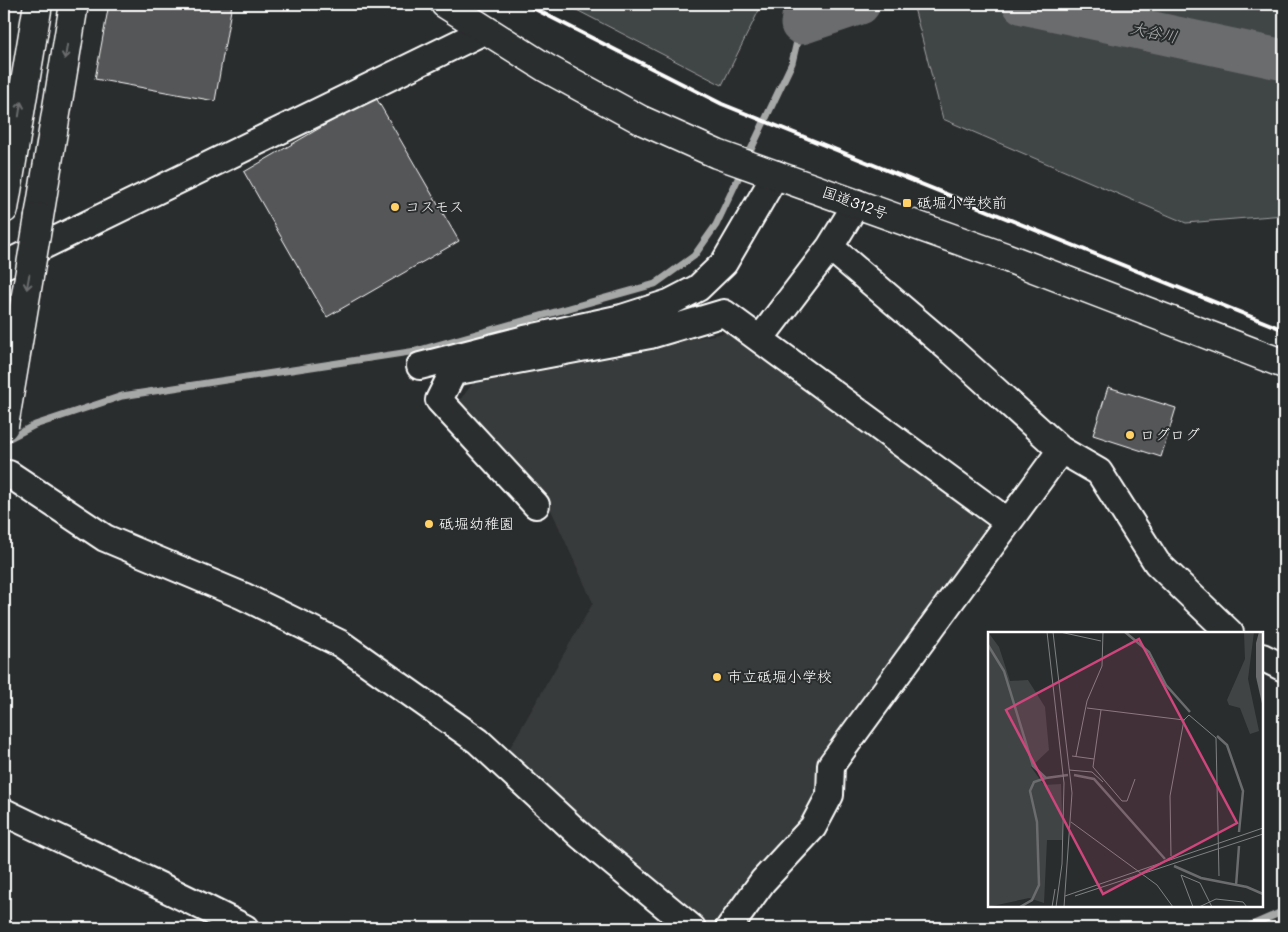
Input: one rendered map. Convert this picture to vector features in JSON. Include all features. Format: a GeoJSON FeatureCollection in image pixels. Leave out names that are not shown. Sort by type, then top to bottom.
{"type":"FeatureCollection","features":[{"type":"Feature","properties":{"kind":"highway"},"geometry":{"type":"LineString","coordinates":[[4,209],[38,4]]}},
{"type":"Feature","properties":{"kind":"highway"},"geometry":{"type":"LineString","coordinates":[[4,426],[74,4]]}},
{"type":"Feature","properties":{"kind":"highway","name":"国道312号"},"geometry":{"type":"LineString","coordinates":[[445,4],[546,68],[641,120],[716,154],[1014,260],[1284,364]]}},
{"type":"Feature","properties":{"kind":"street"},"geometry":{"type":"LineString","coordinates":[[4,265],[486,30]]}},
{"type":"Feature","properties":{"kind":"street"},"geometry":{"type":"LineString","coordinates":[[420,366],[525,339],[622,318],[669,303],[698,288],[724,263],[776,174]]}},
{"type":"Feature","properties":{"kind":"street"},"geometry":{"type":"LineString","coordinates":[[760,339],[830,247],[857,203]]}},
{"type":"Feature","properties":{"kind":"street"},"geometry":{"type":"LineString","coordinates":[[830,247],[953,352],[1061,450],[1099,472],[1157,563],[1229,632]]}},
{"type":"Feature","properties":{"kind":"street"},"geometry":{"type":"LineString","coordinates":[[536,505],[440,400],[453,372],[650,335],[724,314],[1008,522]]}},
{"type":"Feature","properties":{"kind":"street"},"geometry":{"type":"LineString","coordinates":[[729,928],[763,882],[813,827],[830,795],[831,764],[1061,450]]}},
{"type":"Feature","properties":{"kind":"street"},"geometry":{"type":"LineString","coordinates":[[9,474],[105,538],[243,596],[341,644],[478,741],[581,836],[692,928]]}},
{"type":"Feature","properties":{"kind":"street"},"geometry":{"type":"LineString","coordinates":[[1263,658],[1284,668]]}},
{"type":"Feature","properties":{"kind":"street"},"geometry":{"type":"LineString","coordinates":[[4,812],[155,882],[245,928]]}},
{"type":"Feature","properties":{"kind":"shaded area"},"geometry":{"type":"Polygon","coordinates":[[[565,4],[762,4],[722,85],[565,4]]]}},
{"type":"Feature","properties":{"kind":"shaded area"},"geometry":{"type":"Polygon","coordinates":[[[913,4],[1284,4],[1284,215],[1186,223],[943,119],[913,4]]]}},
{"type":"Feature","properties":{"kind":"shaded area","name":"市立砥堀小学校"},"geometry":{"type":"Polygon","coordinates":[[[730,332],[970,505],[990,531],[824,796],[718,928],[702,928],[508,751],[593,603],[548,503],[459,401],[478,377],[730,332]]]}},
{"type":"Feature","properties":{"kind":"building"},"geometry":{"type":"Polygon","coordinates":[[[109,4],[232,4],[215,101],[95,79],[109,4]]]}},
{"type":"Feature","properties":{"kind":"building"},"geometry":{"type":"Polygon","coordinates":[[[375,96],[459,241],[327,317],[244,172],[375,96]]]}},
{"type":"Feature","properties":{"kind":"building"},"geometry":{"type":"Polygon","coordinates":[[[1108,387],[1176,408],[1161,457],[1093,435],[1108,387]]]}},
{"type":"Feature","properties":{"kind":"waterway","name":"大谷川"},"geometry":{"type":"LineString","coordinates":[[804,4],[801,24],[860,4]]}},
{"type":"Feature","properties":{"kind":"waterway","name":"大谷川"},"geometry":{"type":"LineString","coordinates":[[1023,4],[1284,60]]}},
{"type":"Feature","properties":{"kind":"waterway"},"geometry":{"type":"LineString","coordinates":[[747,158],[792,63],[801,24]]}},
{"type":"Feature","properties":{"kind":"waterway"},"geometry":{"type":"LineString","coordinates":[[4,441],[35,425],[122,396],[416,351],[655,284],[694,256],[716,225],[743,168]]}},
{"type":"Feature","properties":{"kind":"waterway"},"geometry":{"type":"LineString","coordinates":[[1245,928],[1284,911]]}},
{"type":"Feature","properties":{"kind":"railway"},"geometry":{"type":"LineString","coordinates":[[525,4],[722,104],[1284,330]]}},
{"type":"Feature","properties":{"kind":"place","name":"砥堀小学校前"},"geometry":{"type":"Point","coordinates":[907,203]}},
{"type":"Feature","properties":{"kind":"place","name":"コスモス"},"geometry":{"type":"Point","coordinates":[395,207]}},
{"type":"Feature","properties":{"kind":"place","name":"ログログ"},"geometry":{"type":"Point","coordinates":[1130,435]}},
{"type":"Feature","properties":{"kind":"place","name":"砥堀幼稚園"},"geometry":{"type":"Point","coordinates":[429,524]}},
{"type":"Feature","properties":{"kind":"place","name":"市立砥堀小学校"},"geometry":{"type":"Point","coordinates":[717,677]}}]}
